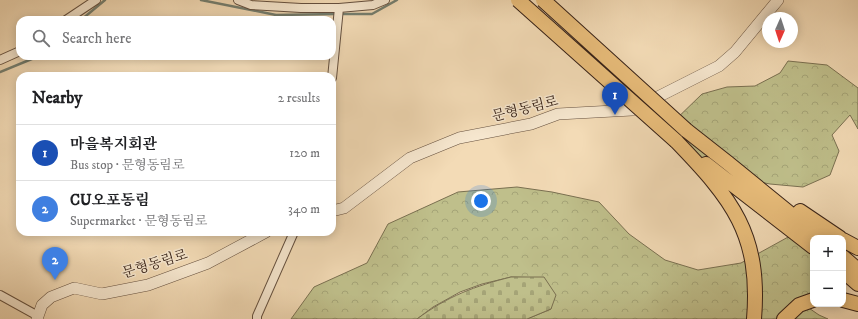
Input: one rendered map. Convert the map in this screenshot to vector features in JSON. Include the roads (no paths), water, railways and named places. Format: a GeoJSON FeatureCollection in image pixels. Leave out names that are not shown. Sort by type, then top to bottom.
{"type":"FeatureCollection","features":[{"type":"Feature","properties":{"kind":"highway"},"geometry":{"type":"LineString","coordinates":[[518,0],[810,244]]}},
{"type":"Feature","properties":{"kind":"highway"},"geometry":{"type":"LineString","coordinates":[[543,0],[681,136],[726,197],[745,230],[750,250],[754,272],[754,319]]}},
{"type":"Feature","properties":{"kind":"highway"},"geometry":{"type":"LineString","coordinates":[[681,136],[728,163],[836,235]]}},
{"type":"Feature","properties":{"kind":"highway"},"geometry":{"type":"LineString","coordinates":[[728,163],[816,235]]}},
{"type":"Feature","properties":{"kind":"highway"},"geometry":{"type":"LineString","coordinates":[[846,242],[858,248]]}},
{"type":"Feature","properties":{"kind":"highway"},"geometry":{"type":"LineString","coordinates":[[846,260],[858,270]]}},
{"type":"Feature","properties":{"kind":"highway"},"geometry":{"type":"LineString","coordinates":[[846,274],[858,284]]}},
{"type":"Feature","properties":{"kind":"highway"},"geometry":{"type":"LineString","coordinates":[[784,319],[799,305],[810,301]]}},
{"type":"Feature","properties":{"kind":"highway"},"geometry":{"type":"LineString","coordinates":[[846,301],[858,304]]}},
{"type":"Feature","properties":{"kind":"street"},"geometry":{"type":"LineString","coordinates":[[72,16],[96,0]]}},
{"type":"Feature","properties":{"kind":"street"},"geometry":{"type":"LineString","coordinates":[[238,0],[251,5],[301,8],[339,8],[373,5],[385,0]]}},
{"type":"Feature","properties":{"kind":"street","name":"문형동림로"},"geometry":{"type":"LineString","coordinates":[[336,210],[344,208],[410,158],[459,138],[531,124],[558,114],[632,110],[719,66],[735,52],[778,0]]}},
{"type":"Feature","properties":{"kind":"street"},"geometry":{"type":"LineString","coordinates":[[336,39],[339,8]]}},
{"type":"Feature","properties":{"kind":"street"},"geometry":{"type":"LineString","coordinates":[[0,60],[16,53]]}},
{"type":"Feature","properties":{"kind":"street"},"geometry":{"type":"LineString","coordinates":[[333,72],[334,60]]}},
{"type":"Feature","properties":{"kind":"street","name":"문형동림로"},"geometry":{"type":"LineString","coordinates":[[38,318],[42,305],[51,297],[74,288],[102,294],[148,285],[208,263],[259,236]]}},
{"type":"Feature","properties":{"kind":"street"},"geometry":{"type":"LineString","coordinates":[[257,319],[292,236]]}},
{"type":"Feature","properties":{"kind":"street"},"geometry":{"type":"LineString","coordinates":[[0,295],[38,318]]}},
{"type":"Feature","properties":{"kind":"waterway"},"geometry":{"type":"LineString","coordinates":[[86,16],[105,0]]}},
{"type":"Feature","properties":{"kind":"waterway"},"geometry":{"type":"LineString","coordinates":[[201,0],[276,15],[336,14]]}},
{"type":"Feature","properties":{"kind":"waterway"},"geometry":{"type":"LineString","coordinates":[[341,14],[372,14],[397,0]]}},
{"type":"Feature","properties":{"kind":"waterway"},"geometry":{"type":"LineString","coordinates":[[0,72],[29,60]]}},
{"type":"Feature","properties":{"kind":"place","name":"마을복지회관"},"geometry":{"type":"Point","coordinates":[615,115]}},
{"type":"Feature","properties":{"kind":"place","name":"CU오포동림"},"geometry":{"type":"Point","coordinates":[55,280]}}]}
